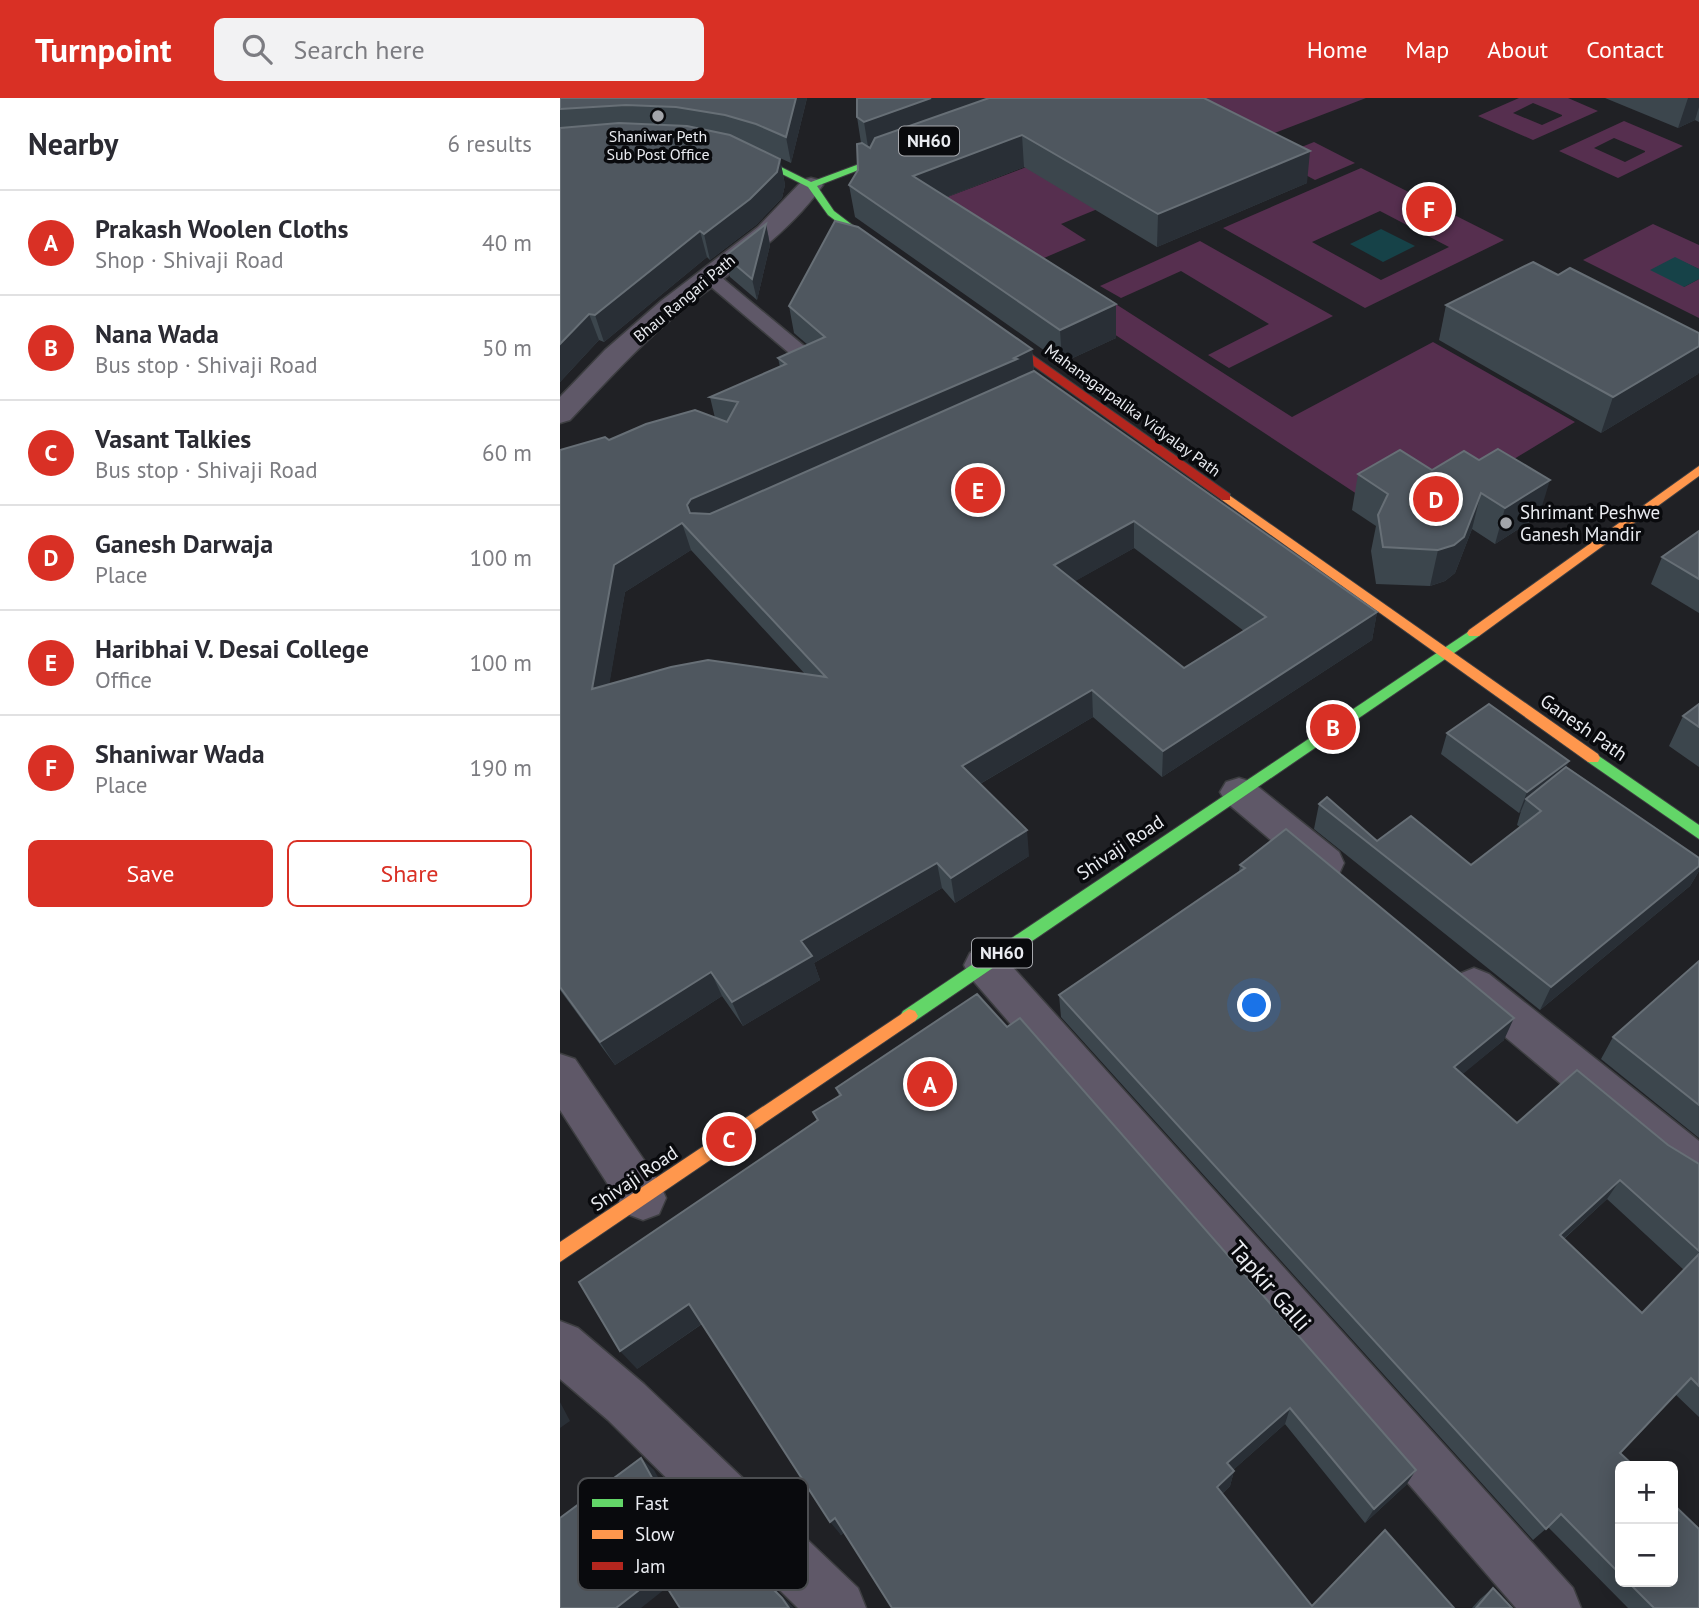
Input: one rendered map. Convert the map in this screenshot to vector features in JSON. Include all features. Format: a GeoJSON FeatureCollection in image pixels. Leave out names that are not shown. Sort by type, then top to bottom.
{"type":"FeatureCollection","features":[{"type":"Feature","properties":{"kind":"main road","name":"NH60"},"geometry":{"type":"LineString","coordinates":[[811,185],[923,144]]}},
{"type":"Feature","properties":{"kind":"main road"},"geometry":{"type":"LineString","coordinates":[[719,148],[746,153],[811,185],[831,213],[894,261]]}},
{"type":"Feature","properties":{"kind":"main road","name":"Mahanagarpalika Vidyalay Path"},"geometry":{"type":"LineString","coordinates":[[982,324],[1444,655]]}},
{"type":"Feature","properties":{"kind":"main road","name":"Shivaji Road"},"geometry":{"type":"LineString","coordinates":[[560,1253],[1444,655],[1699,470]]}},
{"type":"Feature","properties":{"kind":"main road","name":"Ganesh Path"},"geometry":{"type":"LineString","coordinates":[[1444,655],[1699,834]]}},
{"type":"Feature","properties":{"kind":"street","name":"Bhau Rangari Path"},"geometry":{"type":"LineString","coordinates":[[560,414],[615,356],[709,276],[767,232],[811,185]]}},
{"type":"Feature","properties":{"kind":"street"},"geometry":{"type":"LineString","coordinates":[[1239,792],[1356,888]]}},
{"type":"Feature","properties":{"kind":"street","name":"Tapkir Galli"},"geometry":{"type":"LineString","coordinates":[[985,965],[1553,1608]]}},
{"type":"Feature","properties":{"kind":"street"},"geometry":{"type":"LineString","coordinates":[[1450,966],[1671,1148],[1699,1166]]}},
{"type":"Feature","properties":{"kind":"street"},"geometry":{"type":"LineString","coordinates":[[560,1073],[643,1198]]}},
{"type":"Feature","properties":{"kind":"street"},"geometry":{"type":"LineString","coordinates":[[560,1346],[626,1402],[704,1478]]}},
{"type":"Feature","properties":{"kind":"street"},"geometry":{"type":"LineString","coordinates":[[808,1579],[838,1608]]}},
{"type":"Feature","properties":{"kind":"lane"},"geometry":{"type":"LineString","coordinates":[[709,276],[802,354]]}},
{"type":"Feature","properties":{"kind":"lane"},"geometry":{"type":"LineString","coordinates":[[1036,388],[1058,378]]}},
{"type":"Feature","properties":{"kind":"shaded area"},"geometry":{"type":"Polygon","coordinates":[[[1208,98],[1366,98],[1225,152],[1229,155],[1061,224],[1086,240],[1044,258],[1292,417],[1433,342],[1575,422],[1466,488],[1366,500],[921,207],[1208,98]]]}},
{"type":"Feature","properties":{"kind":"shaded area"},"geometry":{"type":"Polygon","coordinates":[[[1519,98],[1568,98],[1598,111],[1533,140],[1478,116],[1519,98]],[[1533,103],[1513,113],[1542,125],[1562,115],[1533,103]]]}},
{"type":"Feature","properties":{"kind":"shaded area"},"geometry":{"type":"Polygon","coordinates":[[[1624,121],[1683,146],[1618,178],[1559,151],[1624,121]],[[1614,138],[1594,148],[1625,162],[1645,151],[1614,138]]]}},
{"type":"Feature","properties":{"kind":"shaded area"},"geometry":{"type":"Polygon","coordinates":[[[1314,142],[1355,163],[1315,180],[1274,158],[1314,142]]]}},
{"type":"Feature","properties":{"kind":"shaded area"},"geometry":{"type":"Polygon","coordinates":[[[1361,168],[1504,240],[1365,308],[1223,228],[1361,168]],[[1380,211],[1312,242],[1381,280],[1449,247],[1380,211]]]}},
{"type":"Feature","properties":{"kind":"shaded area"},"geometry":{"type":"Polygon","coordinates":[[[1653,224],[1699,245],[1699,269],[1675,258],[1684,287],[1699,279],[1699,318],[1583,260],[1653,224]]]}},
{"type":"Feature","properties":{"kind":"shaded area"},"geometry":{"type":"Polygon","coordinates":[[[1200,241],[1333,316],[1229,368],[1208,355],[1269,324],[1181,271],[1121,298],[1100,286],[1200,241]]]}},
{"type":"Feature","properties":{"kind":"water"},"geometry":{"type":"Polygon","coordinates":[[[1381,229],[1415,246],[1383,262],[1350,244],[1381,229]]]}},
{"type":"Feature","properties":{"kind":"water"},"geometry":{"type":"Polygon","coordinates":[[[1675,257],[1699,269],[1699,279],[1684,287],[1650,270],[1675,257]]]}},
{"type":"Feature","properties":{"kind":"building"},"geometry":{"type":"Polygon","coordinates":[[[560,98],[796,98],[786,137],[725,115],[676,107],[626,105],[560,109],[560,98]]]}},
{"type":"Feature","properties":{"kind":"building"},"geometry":{"type":"Polygon","coordinates":[[[857,98],[931,98],[864,122],[857,117],[857,98]]]}},
{"type":"Feature","properties":{"kind":"building"},"geometry":{"type":"Polygon","coordinates":[[[989,98],[1204,98],[1310,151],[1158,214],[1022,135],[913,176],[1116,304],[1060,330],[849,185],[858,170],[857,144],[862,143],[870,148],[875,138],[989,98]]]}},
{"type":"Feature","properties":{"kind":"building"},"geometry":{"type":"Polygon","coordinates":[[[619,123],[687,126],[730,135],[780,159],[777,172],[750,199],[704,234],[700,231],[595,315],[589,314],[560,344],[560,128],[619,123]]]}},
{"type":"Feature","properties":{"kind":"building"},"geometry":{"type":"Polygon","coordinates":[[[835,221],[858,227],[1032,349],[1014,358],[1017,359],[691,499],[687,505],[690,513],[710,514],[1034,371],[1377,612],[1163,751],[1092,690],[962,766],[1027,830],[951,878],[937,863],[801,941],[812,956],[732,1002],[711,972],[600,1042],[560,987],[560,450],[605,437],[609,440],[646,424],[695,410],[727,422],[738,402],[710,397],[786,364],[778,358],[825,337],[789,306],[835,221]],[[1134,521],[1054,565],[1184,668],[1266,617],[1134,521]],[[682,523],[614,565],[592,689],[671,667],[708,660],[826,677],[682,523]]]}},
{"type":"Feature","properties":{"kind":"building"},"geometry":{"type":"Polygon","coordinates":[[[766,224],[752,279],[725,256],[766,224]]]}},
{"type":"Feature","properties":{"kind":"building"},"geometry":{"type":"Polygon","coordinates":[[[1533,262],[1558,275],[1570,268],[1699,333],[1699,346],[1613,397],[1446,305],[1533,262]]]}},
{"type":"Feature","properties":{"kind":"building"},"geometry":{"type":"Polygon","coordinates":[[[1498,449],[1550,480],[1505,508],[1481,493],[1464,537],[1454,545],[1438,550],[1383,547],[1378,515],[1388,494],[1358,474],[1400,450],[1432,470],[1464,451],[1479,460],[1498,449]]]}},
{"type":"Feature","properties":{"kind":"building"},"geometry":{"type":"Polygon","coordinates":[[[1699,531],[1699,579],[1662,557],[1699,531]]]}},
{"type":"Feature","properties":{"kind":"building"},"geometry":{"type":"Polygon","coordinates":[[[1489,704],[1569,761],[1527,792],[1447,733],[1489,704]]]}},
{"type":"Feature","properties":{"kind":"building"},"geometry":{"type":"Polygon","coordinates":[[[1699,704],[1699,727],[1683,716],[1699,704]]]}},
{"type":"Feature","properties":{"kind":"building"},"geometry":{"type":"Polygon","coordinates":[[[1566,767],[1699,858],[1699,866],[1551,987],[1319,804],[1327,797],[1377,841],[1411,816],[1471,865],[1541,811],[1526,799],[1566,767]]]}},
{"type":"Feature","properties":{"kind":"building"},"geometry":{"type":"Polygon","coordinates":[[[1286,829],[1514,1018],[1454,1067],[1517,1123],[1577,1070],[1668,1145],[1699,1164],[1699,1251],[1620,1180],[1560,1235],[1642,1313],[1699,1254],[1699,1386],[1691,1378],[1620,1453],[1629,1461],[1615,1461],[1615,1569],[1561,1514],[1546,1529],[1059,995],[1245,868],[1240,865],[1286,829]]]}},
{"type":"Feature","properties":{"kind":"building"},"geometry":{"type":"Polygon","coordinates":[[[1699,961],[1699,1105],[1613,1037],[1699,961]]]}},
{"type":"Feature","properties":{"kind":"building"},"geometry":{"type":"Polygon","coordinates":[[[977,994],[1007,1027],[1020,1018],[1416,1470],[1374,1509],[1290,1408],[1227,1463],[1234,1471],[1217,1487],[1312,1606],[1385,1530],[1454,1608],[892,1608],[835,1518],[830,1522],[808,1488],[808,1478],[802,1478],[689,1304],[620,1351],[579,1282],[818,1120],[813,1112],[841,1095],[836,1088],[977,994]]]}},
{"type":"Feature","properties":{"kind":"building"},"geometry":{"type":"Polygon","coordinates":[[[641,1458],[652,1478],[614,1478],[641,1458]]]}},
{"type":"Feature","properties":{"kind":"building"},"geometry":{"type":"Polygon","coordinates":[[[578,1505],[578,1590],[639,1590],[616,1608],[560,1608],[560,1518],[578,1505]]]}},
{"type":"Feature","properties":{"kind":"building"},"geometry":{"type":"Polygon","coordinates":[[[1678,1509],[1699,1529],[1699,1608],[1654,1608],[1633,1587],[1678,1587],[1678,1509]]]}},
{"type":"Feature","properties":{"kind":"building"},"geometry":{"type":"Polygon","coordinates":[[[1493,1588],[1512,1608],[1476,1608],[1493,1588]]]}},
{"type":"Feature","properties":{"kind":"building"},"geometry":{"type":"Polygon","coordinates":[[[669,1590],[774,1590],[789,1608],[680,1608],[669,1590]]]}},
{"type":"Feature","properties":{"kind":"traffic: fast"},"geometry":{"type":"LineString","coordinates":[[733,151],[746,153],[811,185],[908,149]]}},
{"type":"Feature","properties":{"kind":"traffic: fast"},"geometry":{"type":"LineString","coordinates":[[811,185],[831,213],[884,254]]}},
{"type":"Feature","properties":{"kind":"traffic: fast"},"geometry":{"type":"LineString","coordinates":[[909,1016],[1474,633]]}},
{"type":"Feature","properties":{"kind":"traffic: fast"},"geometry":{"type":"LineString","coordinates":[[1593,758],[1699,833]]}},
{"type":"Feature","properties":{"kind":"traffic: slow"},"geometry":{"type":"LineString","coordinates":[[1474,633],[1699,470]]}},
{"type":"Feature","properties":{"kind":"traffic: slow"},"geometry":{"type":"LineString","coordinates":[[1226,497],[1593,758]]}},
{"type":"Feature","properties":{"kind":"traffic: slow"},"geometry":{"type":"LineString","coordinates":[[560,1253],[909,1016]]}},
{"type":"Feature","properties":{"kind":"traffic: jam"},"geometry":{"type":"LineString","coordinates":[[990,330],[1226,497]]}},
{"type":"Feature","properties":{"kind":"place","name":"Shaniwar Peth Sub Post Office"},"geometry":{"type":"Point","coordinates":[658,116]}},
{"type":"Feature","properties":{"kind":"place","name":"Shaniwar Wada"},"geometry":{"type":"Point","coordinates":[1429,209]}},
{"type":"Feature","properties":{"kind":"place","name":"Haribhai V. Desai College"},"geometry":{"type":"Point","coordinates":[978,490]}},
{"type":"Feature","properties":{"kind":"place","name":"Ganesh Darwaja"},"geometry":{"type":"Point","coordinates":[1436,499]}},
{"type":"Feature","properties":{"kind":"place","name":"Shrimant Peshwe Ganesh Mandir"},"geometry":{"type":"Point","coordinates":[1506,523]}},
{"type":"Feature","properties":{"kind":"place","name":"Nana Wada"},"geometry":{"type":"Point","coordinates":[1333,727]}},
{"type":"Feature","properties":{"kind":"place","name":"Prakash Woolen Cloths"},"geometry":{"type":"Point","coordinates":[930,1084]}},
{"type":"Feature","properties":{"kind":"place","name":"Vasant Talkies"},"geometry":{"type":"Point","coordinates":[729,1139]}}]}
